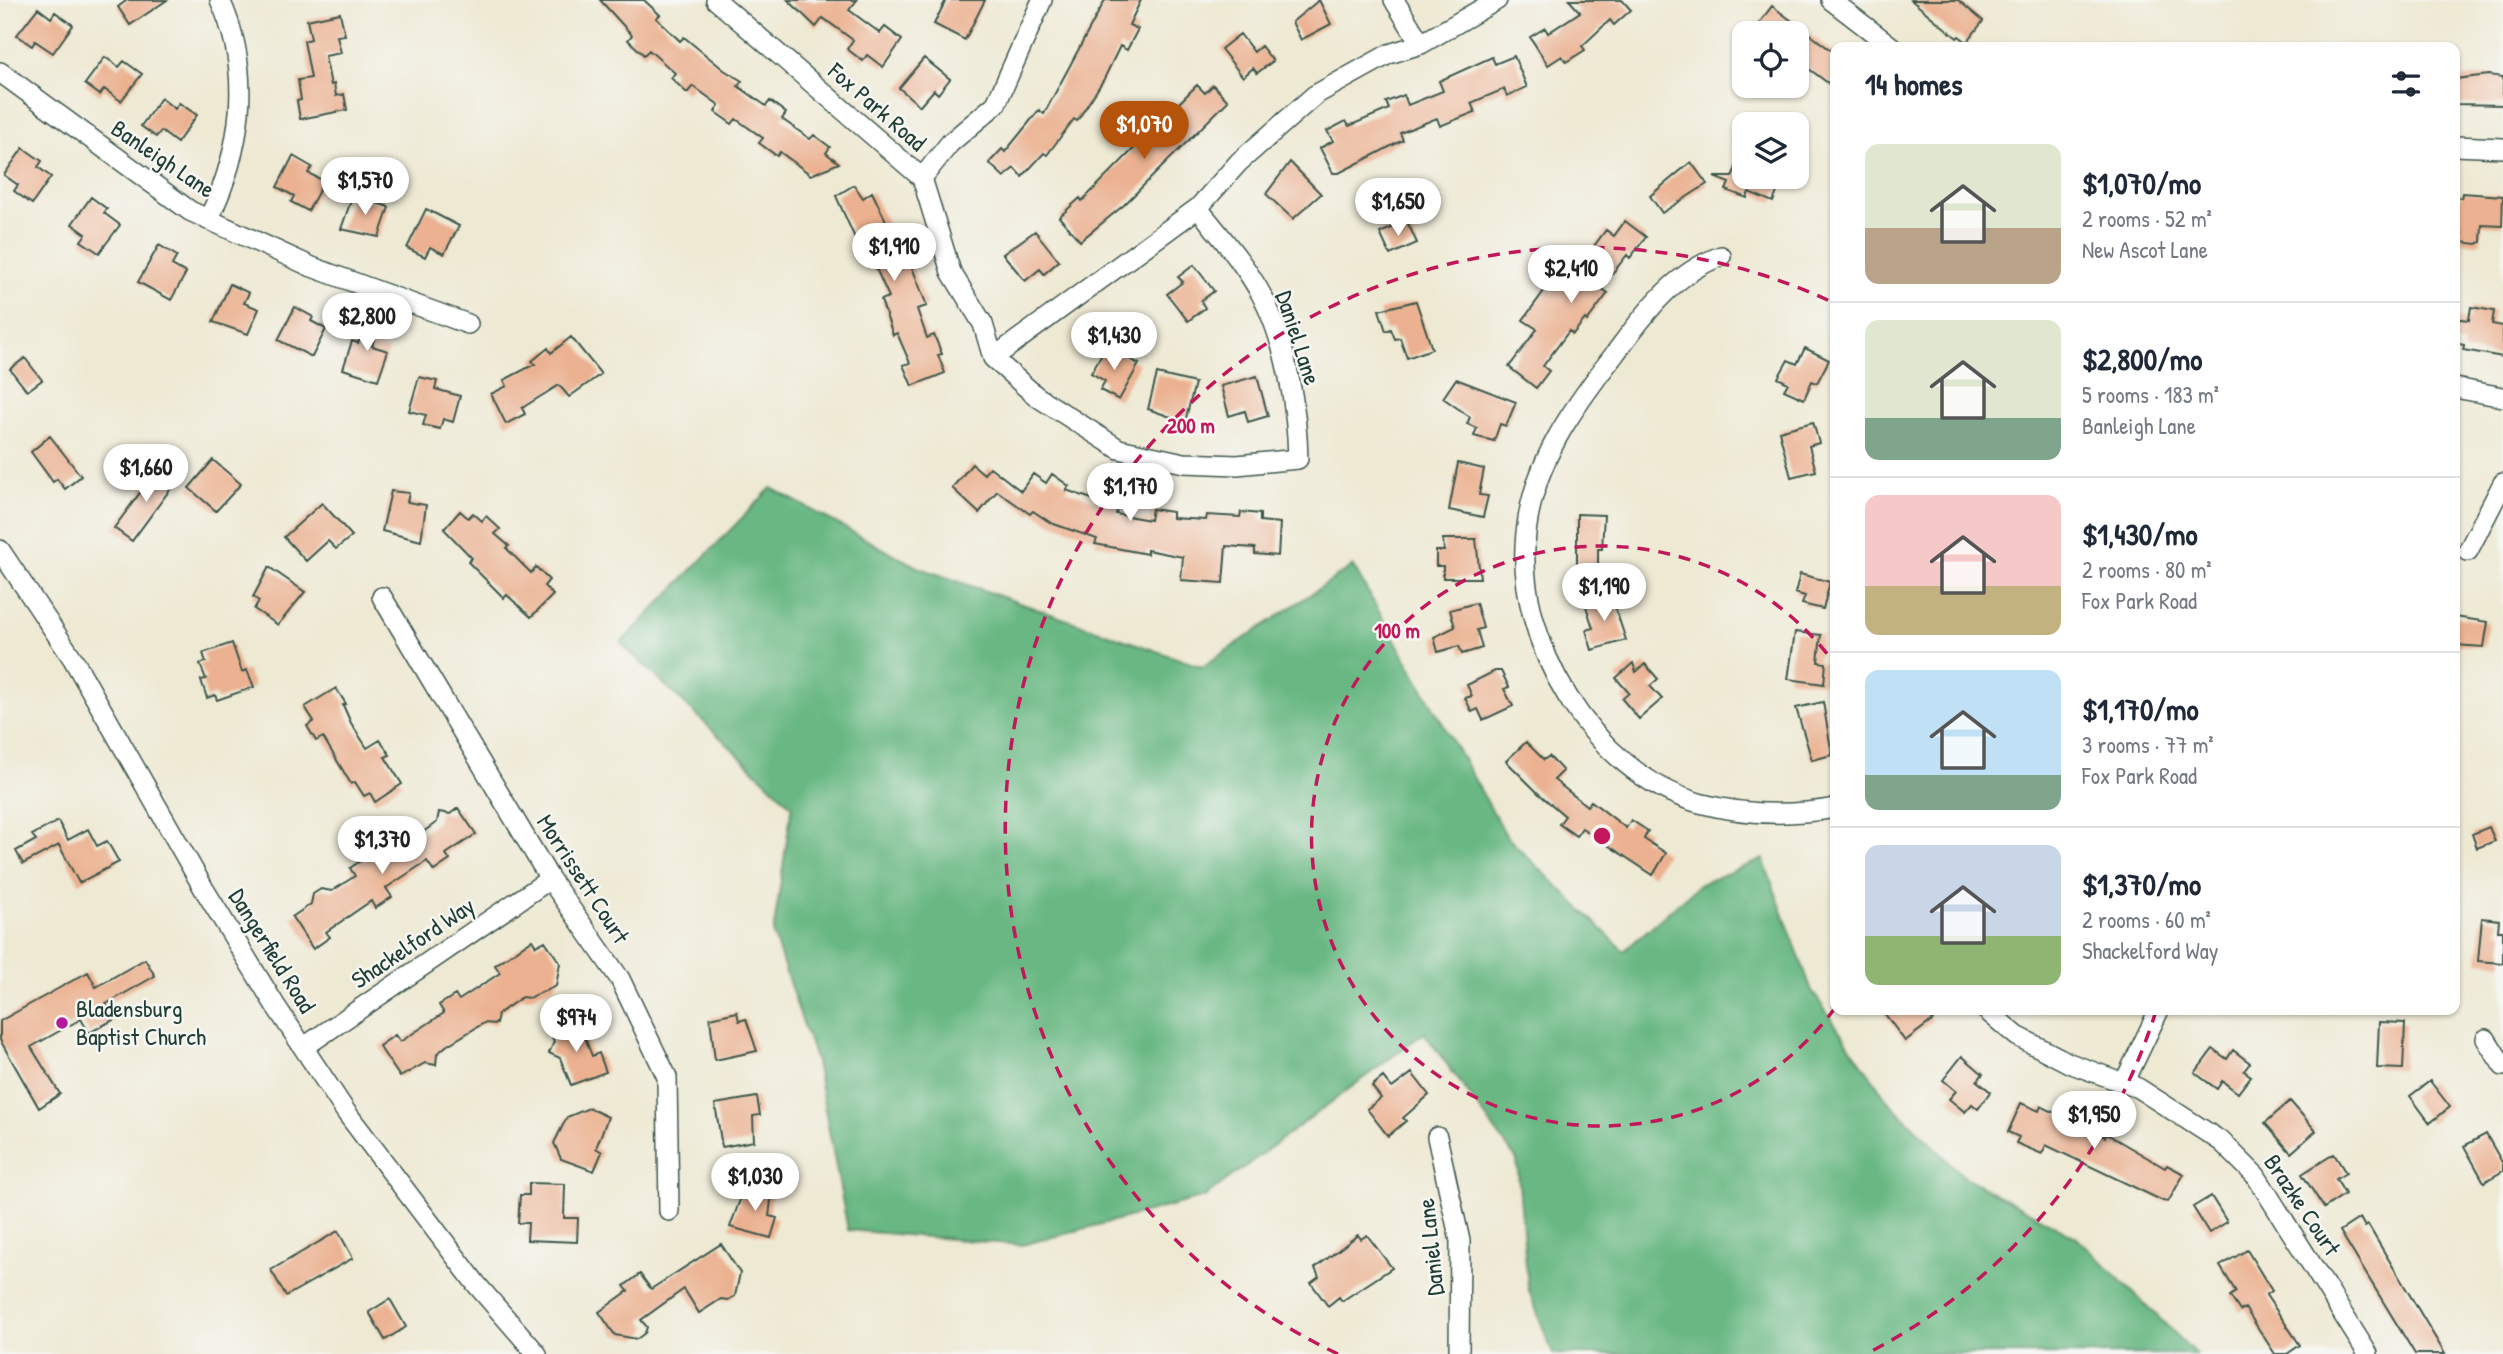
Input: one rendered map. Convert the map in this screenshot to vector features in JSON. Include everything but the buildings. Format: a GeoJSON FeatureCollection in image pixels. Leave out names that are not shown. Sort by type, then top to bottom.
{"type":"FeatureCollection","features":[{"type":"Feature","properties":{"kind":"street"},"geometry":{"type":"LineString","coordinates":[[208,220],[230,171],[240,115],[238,59],[230,20],[220,0]]}},
{"type":"Feature","properties":{"kind":"street","name":"Fox Park Road"},"geometry":{"type":"LineString","coordinates":[[716,0],[922,178],[951,272],[983,324],[993,358]]}},
{"type":"Feature","properties":{"kind":"street"},"geometry":{"type":"LineString","coordinates":[[922,178],[950,144],[996,104],[1042,0]]}},
{"type":"Feature","properties":{"kind":"street"},"geometry":{"type":"LineString","coordinates":[[1394,0],[1421,44]]}},
{"type":"Feature","properties":{"kind":"street"},"geometry":{"type":"LineString","coordinates":[[993,358],[1198,208],[1239,162],[1314,95],[1389,54],[1421,44],[1497,0]]}},
{"type":"Feature","properties":{"kind":"street"},"geometry":{"type":"LineString","coordinates":[[1831,0],[1886,42]]}},
{"type":"Feature","properties":{"kind":"street","name":"Banleigh Lane"},"geometry":{"type":"LineString","coordinates":[[0,72],[165,195],[208,220],[312,267],[468,324]]}},
{"type":"Feature","properties":{"kind":"street"},"geometry":{"type":"LineString","coordinates":[[2460,146],[2503,148]]}},
{"type":"Feature","properties":{"kind":"street","name":"Daniel Lane"},"geometry":{"type":"LineString","coordinates":[[993,358],[1036,396],[1119,449],[1184,463],[1237,465],[1298,459],[1298,423],[1290,382],[1262,297],[1198,208]]}},
{"type":"Feature","properties":{"kind":"street"},"geometry":{"type":"LineString","coordinates":[[1720,256],[1690,269],[1671,285],[1593,382],[1553,441],[1539,474],[1525,533],[1532,611],[1552,672],[1587,725],[1632,766],[1660,785],[1697,802],[1729,810],[1807,813],[1830,809]]}},
{"type":"Feature","properties":{"kind":"street"},"geometry":{"type":"LineString","coordinates":[[2460,389],[2503,397]]}},
{"type":"Feature","properties":{"kind":"street"},"geometry":{"type":"LineString","coordinates":[[2468,551],[2503,483]]}},
{"type":"Feature","properties":{"kind":"street","name":"Dangerfield Road"},"geometry":{"type":"LineString","coordinates":[[0,550],[73,659],[204,889],[346,1112],[477,1285],[537,1354]]}},
{"type":"Feature","properties":{"kind":"street","name":"Morrissett Court"},"geometry":{"type":"LineString","coordinates":[[382,597],[550,879],[620,979],[667,1077],[669,1210]]}},
{"type":"Feature","properties":{"kind":"street","name":"Shackelford Way"},"geometry":{"type":"LineString","coordinates":[[304,1047],[550,879]]}},
{"type":"Feature","properties":{"kind":"street","name":"Brazke Court"},"geometry":{"type":"LineString","coordinates":[[1991,1015],[2028,1042],[2069,1063],[2124,1083],[2176,1110],[2222,1142],[2256,1176],[2368,1354]]}},
{"type":"Feature","properties":{"kind":"street"},"geometry":{"type":"LineString","coordinates":[[2124,1083],[2157,1015]]}},
{"type":"Feature","properties":{"kind":"street"},"geometry":{"type":"LineString","coordinates":[[2486,1039],[2503,1066]]}},
{"type":"Feature","properties":{"kind":"street","name":"Daniel Lane"},"geometry":{"type":"LineString","coordinates":[[1437,1137],[1460,1241],[1459,1354]]}},
{"type":"Feature","properties":{"kind":"green space"},"geometry":{"type":"Polygon","coordinates":[[[771,488],[917,567],[1202,667],[1353,566],[1507,837],[1624,951],[1700,884],[1763,859],[1812,991],[1888,1101],[1963,1176],[2076,1237],[2196,1354],[1553,1354],[1528,1288],[1517,1160],[1424,1033],[1204,1197],[1022,1245],[848,1230],[816,1062],[773,934],[792,806],[621,643],[771,488]]]}},
{"type":"Feature","properties":{"kind":"place","name":"Bladensburg Baptist Church"},"geometry":{"type":"Point","coordinates":[62,1023]}}]}
